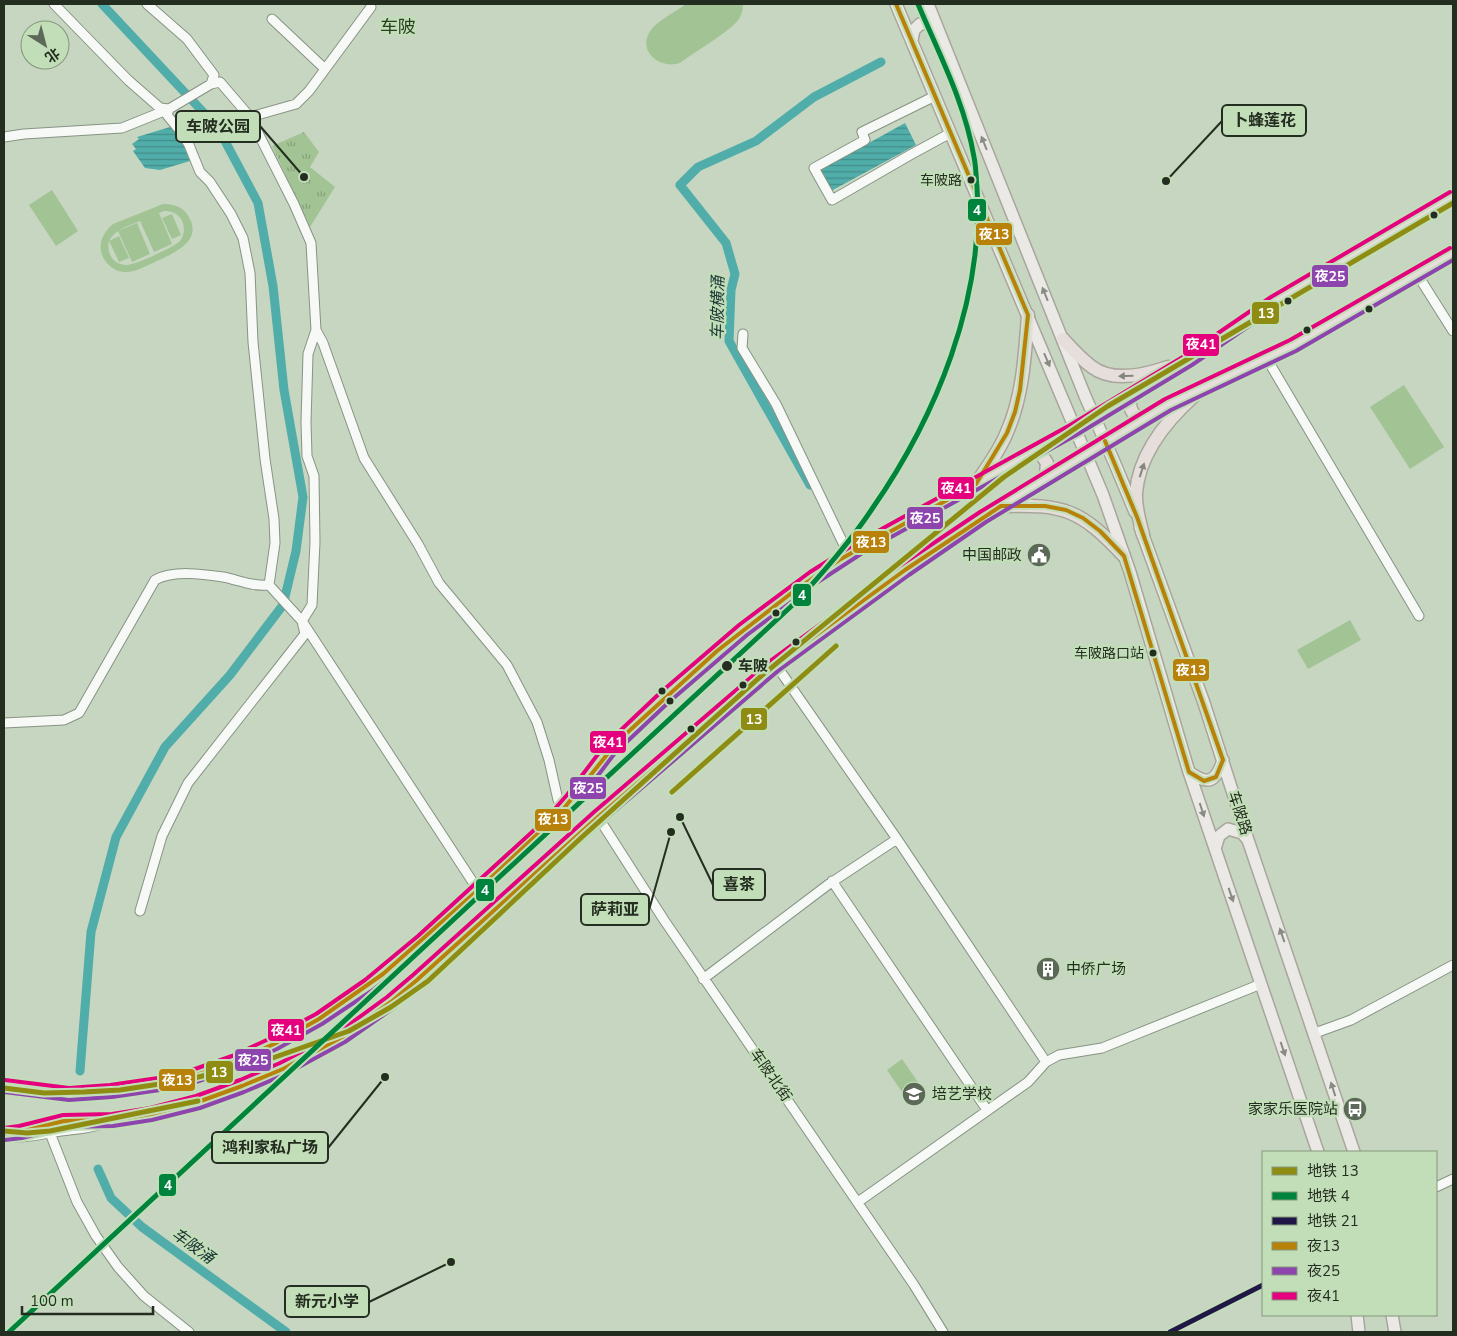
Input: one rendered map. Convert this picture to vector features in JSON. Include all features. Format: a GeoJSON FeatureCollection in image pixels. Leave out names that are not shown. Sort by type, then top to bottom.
{"type":"FeatureCollection","features":[{"type":"Feature","properties":{"kind":"highway"},"geometry":{"type":"LineString","coordinates":[[4,1086],[69,1094],[111,1091],[178,1080],[234,1062],[298,1031],[352,997],[405,956],[548,825],[565,807],[618,741],[691,674],[743,630],[839,560],[1075,429],[1189,360],[1267,306],[1453,197]]}},
{"type":"Feature","properties":{"kind":"highway"},"geometry":{"type":"LineString","coordinates":[[4,1135],[64,1122],[113,1120],[176,1108],[234,1089],[283,1069],[342,1037],[391,1002],[417,980],[598,817],[776,665],[905,570],[1084,453],[1182,396],[1293,346],[1453,253]]}},
{"type":"Feature","properties":{"kind":"highway"},"geometry":{"type":"LineString","coordinates":[[976,484],[1007,433],[1015,412],[1020,390],[1028,315]]}},
{"type":"Feature","properties":{"kind":"highway"},"geometry":{"type":"LineString","coordinates":[[1063,339],[1093,368],[1113,376],[1149,373],[1189,360]]}},
{"type":"Feature","properties":{"kind":"highway"},"geometry":{"type":"LineString","coordinates":[[1143,535],[1136,493],[1146,458],[1161,431],[1183,406],[1217,380]]}},
{"type":"Feature","properties":{"kind":"highway"},"geometry":{"type":"LineString","coordinates":[[1132,395],[1130,404],[1132,412],[1143,419]]}},
{"type":"Feature","properties":{"kind":"highway"},"geometry":{"type":"LineString","coordinates":[[1035,451],[1041,454],[1047,463],[1046,474],[1043,479]]}},
{"type":"Feature","properties":{"kind":"highway"},"geometry":{"type":"LineString","coordinates":[[1001,506],[1040,506],[1066,510],[1083,518],[1100,531],[1124,556]]}},
{"type":"Feature","properties":{"kind":"main road"},"geometry":{"type":"LineString","coordinates":[[896,4],[1103,495],[1124,556],[1189,772],[1318,1151]]}},
{"type":"Feature","properties":{"kind":"main road","name":"车陂路"},"geometry":{"type":"LineString","coordinates":[[928,4],[1143,535],[1204,703],[1248,840],[1354,1151]]}},
{"type":"Feature","properties":{"kind":"main road"},"geometry":{"type":"LineString","coordinates":[[912,40],[914,30],[920,24],[930,24],[938,30]]}},
{"type":"Feature","properties":{"kind":"main road"},"geometry":{"type":"LineString","coordinates":[[1189,772],[1204,781],[1216,778],[1223,760]]}},
{"type":"Feature","properties":{"kind":"main road"},"geometry":{"type":"LineString","coordinates":[[1215,849],[1219,836],[1228,829],[1242,833],[1248,840]]}},
{"type":"Feature","properties":{"kind":"main road"},"geometry":{"type":"LineString","coordinates":[[1357,1316],[1359,1332]]}},
{"type":"Feature","properties":{"kind":"main road"},"geometry":{"type":"LineString","coordinates":[[1392,1316],[1394,1332]]}},
{"type":"Feature","properties":{"kind":"street"},"geometry":{"type":"LineString","coordinates":[[54,4],[128,80],[160,108],[169,109]]}},
{"type":"Feature","properties":{"kind":"street"},"geometry":{"type":"LineString","coordinates":[[147,4],[187,39],[214,75],[211,84]]}},
{"type":"Feature","properties":{"kind":"street"},"geometry":{"type":"LineString","coordinates":[[250,117],[296,104],[309,91],[371,7]]}},
{"type":"Feature","properties":{"kind":"street"},"geometry":{"type":"LineString","coordinates":[[272,19],[325,69]]}},
{"type":"Feature","properties":{"kind":"street"},"geometry":{"type":"LineString","coordinates":[[4,137],[122,128],[169,109],[211,84],[220,82],[250,117],[311,242],[316,330],[308,354],[306,422],[307,456],[314,476],[315,542],[312,605],[302,621],[304,634],[188,783],[162,836],[140,911]]}},
{"type":"Feature","properties":{"kind":"street"},"geometry":{"type":"LineString","coordinates":[[929,99],[862,132],[865,140],[814,168],[832,200],[946,136]]}},
{"type":"Feature","properties":{"kind":"street"},"geometry":{"type":"LineString","coordinates":[[169,109],[167,116],[189,145],[200,172],[210,182],[231,214],[245,245],[250,273],[253,342],[261,421],[274,518],[275,543],[269,585]]}},
{"type":"Feature","properties":{"kind":"street"},"geometry":{"type":"LineString","coordinates":[[1417,274],[1453,331]]}},
{"type":"Feature","properties":{"kind":"street"},"geometry":{"type":"LineString","coordinates":[[316,330],[324,343],[364,458],[418,544],[439,582],[507,665],[537,722],[549,760],[558,800],[565,807]]}},
{"type":"Feature","properties":{"kind":"street"},"geometry":{"type":"LineString","coordinates":[[743,334],[742,348],[776,404],[843,543]]}},
{"type":"Feature","properties":{"kind":"street"},"geometry":{"type":"LineString","coordinates":[[1267,359],[1419,616]]}},
{"type":"Feature","properties":{"kind":"street"},"geometry":{"type":"LineString","coordinates":[[4,723],[64,720],[79,713],[155,580],[164,575],[188,574],[223,577],[260,586],[269,585]]}},
{"type":"Feature","properties":{"kind":"street"},"geometry":{"type":"LineString","coordinates":[[269,585],[302,621],[478,890]]}},
{"type":"Feature","properties":{"kind":"street"},"geometry":{"type":"LineString","coordinates":[[776,665],[897,839],[1046,1062]]}},
{"type":"Feature","properties":{"kind":"street","name":"车陂北街"},"geometry":{"type":"LineString","coordinates":[[598,817],[664,920],[858,1202],[943,1332]]}},
{"type":"Feature","properties":{"kind":"street"},"geometry":{"type":"LineString","coordinates":[[704,979],[832,882],[897,839]]}},
{"type":"Feature","properties":{"kind":"street"},"geometry":{"type":"LineString","coordinates":[[832,882],[987,1110]]}},
{"type":"Feature","properties":{"kind":"street"},"geometry":{"type":"LineString","coordinates":[[1315,1033],[1351,1020],[1453,965]]}},
{"type":"Feature","properties":{"kind":"street"},"geometry":{"type":"LineString","coordinates":[[858,1202],[1028,1082],[1046,1062],[1059,1056],[1102,1048],[1261,984]]}},
{"type":"Feature","properties":{"kind":"street"},"geometry":{"type":"LineString","coordinates":[[4,1135],[31,1137],[84,1129],[113,1120]]}},
{"type":"Feature","properties":{"kind":"street"},"geometry":{"type":"LineString","coordinates":[[50,1133],[78,1202],[96,1236],[118,1267],[144,1296],[189,1332]]}},
{"type":"Feature","properties":{"kind":"street"},"geometry":{"type":"LineString","coordinates":[[1437,1187],[1453,1179]]}},
{"type":"Feature","properties":{"kind":"green space"},"geometry":{"type":"Polygon","coordinates":[[[686,4],[743,4],[743,10],[735,24],[720,36],[680,63],[664,64],[652,57],[648,51],[646,45],[647,37],[658,23],[686,4]]]}},
{"type":"Feature","properties":{"kind":"green space"},"geometry":{"type":"Polygon","coordinates":[[[304,132],[319,152],[310,167],[335,187],[310,227],[272,146],[304,132]]]}},
{"type":"Feature","properties":{"kind":"green space"},"geometry":{"type":"Polygon","coordinates":[[[52,190],[78,231],[56,246],[29,205],[52,190]]]}},
{"type":"Feature","properties":{"kind":"green space"},"geometry":{"type":"Polygon","coordinates":[[[166,204],[176,206],[185,211],[192,223],[193,231],[186,244],[172,254],[140,269],[123,272],[109,265],[103,258],[101,251],[103,236],[113,224],[166,204]],[[167,211],[159,213],[172,244],[154,252],[140,221],[123,228],[112,237],[108,245],[112,258],[118,263],[127,265],[146,259],[176,244],[182,238],[184,227],[181,219],[176,214],[167,211]]]}},
{"type":"Feature","properties":{"kind":"green space"},"geometry":{"type":"Polygon","coordinates":[[[172,214],[181,235],[172,239],[162,218],[172,214]]]}},
{"type":"Feature","properties":{"kind":"green space"},"geometry":{"type":"Polygon","coordinates":[[[137,223],[150,254],[132,262],[118,231],[137,223]]]}},
{"type":"Feature","properties":{"kind":"green space"},"geometry":{"type":"Polygon","coordinates":[[[119,236],[129,258],[119,262],[109,241],[119,236]]]}},
{"type":"Feature","properties":{"kind":"green space"},"geometry":{"type":"Polygon","coordinates":[[[1404,385],[1444,447],[1410,469],[1370,407],[1404,385]]]}},
{"type":"Feature","properties":{"kind":"green space"},"geometry":{"type":"Polygon","coordinates":[[[1350,620],[1361,640],[1308,669],[1297,650],[1350,620]]]}},
{"type":"Feature","properties":{"kind":"green space"},"geometry":{"type":"Polygon","coordinates":[[[902,1059],[922,1088],[906,1098],[887,1070],[902,1059]]]}},
{"type":"Feature","properties":{"kind":"water"},"geometry":{"type":"Polygon","coordinates":[[[905,123],[916,145],[831,191],[820,170],[905,123]]]}},
{"type":"Feature","properties":{"kind":"water"},"geometry":{"type":"Polygon","coordinates":[[[170,127],[179,134],[190,161],[160,170],[145,168],[133,151],[136,149],[132,144],[139,139],[137,137],[170,127]]]}},
{"type":"Feature","properties":{"kind":"waterway"},"geometry":{"type":"LineString","coordinates":[[80,1071],[91,932],[116,837],[165,747],[230,675],[283,605],[296,551],[303,497],[284,390],[273,286],[258,203],[218,128],[102,4]]}},
{"type":"Feature","properties":{"kind":"waterway","name":"车陂横涌"},"geometry":{"type":"LineString","coordinates":[[810,485],[729,341],[731,290],[735,274],[726,243],[680,185],[698,167],[756,141],[814,97],[881,62]]}},
{"type":"Feature","properties":{"kind":"waterway","name":"车陂涌"},"geometry":{"type":"LineString","coordinates":[[98,1169],[111,1198],[142,1227],[286,1332]]}},
{"type":"Feature","properties":{"kind":"metro line","name":"4"},"geometry":{"type":"LineString","coordinates":[[9,1332],[798,600],[846,545],[864,521],[895,473],[916,436],[935,396],[951,356],[964,314],[973,272],[977,230],[975,160],[958,98],[918,4]]}},
{"type":"Feature","properties":{"kind":"metro line","name":"13"},"geometry":{"type":"LineString","coordinates":[[4,1088],[44,1093],[84,1092],[120,1090],[186,1080],[264,1061],[349,1031],[391,1007],[428,981],[582,837],[760,677],[1004,477],[1108,406],[1453,203]]}},
{"type":"Feature","properties":{"kind":"metro line","name":"13"},"geometry":{"type":"LineString","coordinates":[[672,792],[836,646]]}},
{"type":"Feature","properties":{"kind":"metro line","name":"13"},"geometry":{"type":"LineString","coordinates":[[4,1131],[27,1133],[50,1131],[198,1101]]}},
{"type":"Feature","properties":{"kind":"metro line","name":"21"},"geometry":{"type":"LineString","coordinates":[[1170,1332],[1262,1286]]}},
{"type":"Feature","properties":{"kind":"transit line","name":"夜13"},"geometry":{"type":"LineString","coordinates":[[4,1086],[69,1094],[111,1091],[159,1084],[194,1076],[234,1062],[274,1044],[319,1019],[383,974],[478,890],[561,812],[618,741],[717,651],[789,595],[839,560],[976,484],[1007,433],[1015,412],[1020,390],[1028,315],[896,4]]}},
{"type":"Feature","properties":{"kind":"transit line","name":"夜41"},"geometry":{"type":"LineString","coordinates":[[5,1080],[69,1088],[110,1085],[158,1078],[192,1070],[232,1056],[316,1014],[365,980],[418,936],[544,821],[567,795],[605,745],[661,692],[739,625],[810,572],[858,542],[1072,424],[1186,355],[1271,297],[1450,192]]}},
{"type":"Feature","properties":{"kind":"transit line","name":"夜25"},"geometry":{"type":"LineString","coordinates":[[4,1092],[69,1100],[112,1097],[160,1090],[196,1082],[237,1068],[277,1049],[322,1024],[373,990],[426,946],[553,829],[577,803],[615,753],[669,702],[747,635],[818,582],[864,552],[1078,434],[1192,365],[1277,307],[1453,204]]}},
{"type":"Feature","properties":{"kind":"transit line","name":"夜41"},"geometry":{"type":"LineString","coordinates":[[4,1128],[63,1115],[112,1114],[150,1108],[196,1096],[280,1063],[339,1032],[387,997],[413,975],[594,812],[770,661],[901,565],[980,512],[1165,399],[1290,340],[1450,248]]}},
{"type":"Feature","properties":{"kind":"transit line","name":"夜25"},"geometry":{"type":"LineString","coordinates":[[5,1140],[22,1138],[65,1127],[113,1126],[152,1120],[200,1108],[286,1074],[345,1042],[395,1007],[421,985],[602,822],[778,671],[909,575],[986,522],[1171,410],[1296,351],[1453,260]]}},
{"type":"Feature","properties":{"kind":"transit line","name":"夜13"},"geometry":{"type":"LineString","coordinates":[[4,1134],[64,1121],[113,1120],[151,1114],[198,1102],[283,1069],[342,1037],[391,1002],[417,980],[598,817],[774,666],[905,570],[1001,506],[1045,506],[1066,510],[1083,518],[1100,531],[1124,556],[1189,772],[1204,781],[1216,777],[1223,760],[1137,517],[1105,441]]}},
{"type":"Feature","properties":{"kind":"place","name":"车陂公园"},"geometry":{"type":"Point","coordinates":[304,177]}},
{"type":"Feature","properties":{"kind":"place","name":"车陂路"},"geometry":{"type":"Point","coordinates":[971,180]}},
{"type":"Feature","properties":{"kind":"place","name":"卜蜂莲花"},"geometry":{"type":"Point","coordinates":[1166,181]}},
{"type":"Feature","properties":{"kind":"place","name":"中国邮政"},"geometry":{"type":"Point","coordinates":[1039,555]}},
{"type":"Feature","properties":{"kind":"place","name":"车陂路口站"},"geometry":{"type":"Point","coordinates":[1153,653]}},
{"type":"Feature","properties":{"kind":"place","name":"车陂"},"geometry":{"type":"Point","coordinates":[727,666]}},
{"type":"Feature","properties":{"kind":"place","name":"喜茶"},"geometry":{"type":"Point","coordinates":[680,817]}},
{"type":"Feature","properties":{"kind":"place","name":"萨莉亚"},"geometry":{"type":"Point","coordinates":[671,832]}},
{"type":"Feature","properties":{"kind":"place","name":"中侨广场"},"geometry":{"type":"Point","coordinates":[1048,969]}},
{"type":"Feature","properties":{"kind":"place","name":"鸿利家私广场"},"geometry":{"type":"Point","coordinates":[385,1077]}},
{"type":"Feature","properties":{"kind":"place","name":"培艺学校"},"geometry":{"type":"Point","coordinates":[914,1094]}},
{"type":"Feature","properties":{"kind":"place","name":"家家乐医院站"},"geometry":{"type":"Point","coordinates":[1355,1109]}},
{"type":"Feature","properties":{"kind":"place","name":"新元小学"},"geometry":{"type":"Point","coordinates":[451,1262]}},
{"type":"Feature","properties":{"kind":"district","name":"车陂"},"geometry":{"type":"Point","coordinates":[398,27]}}]}
